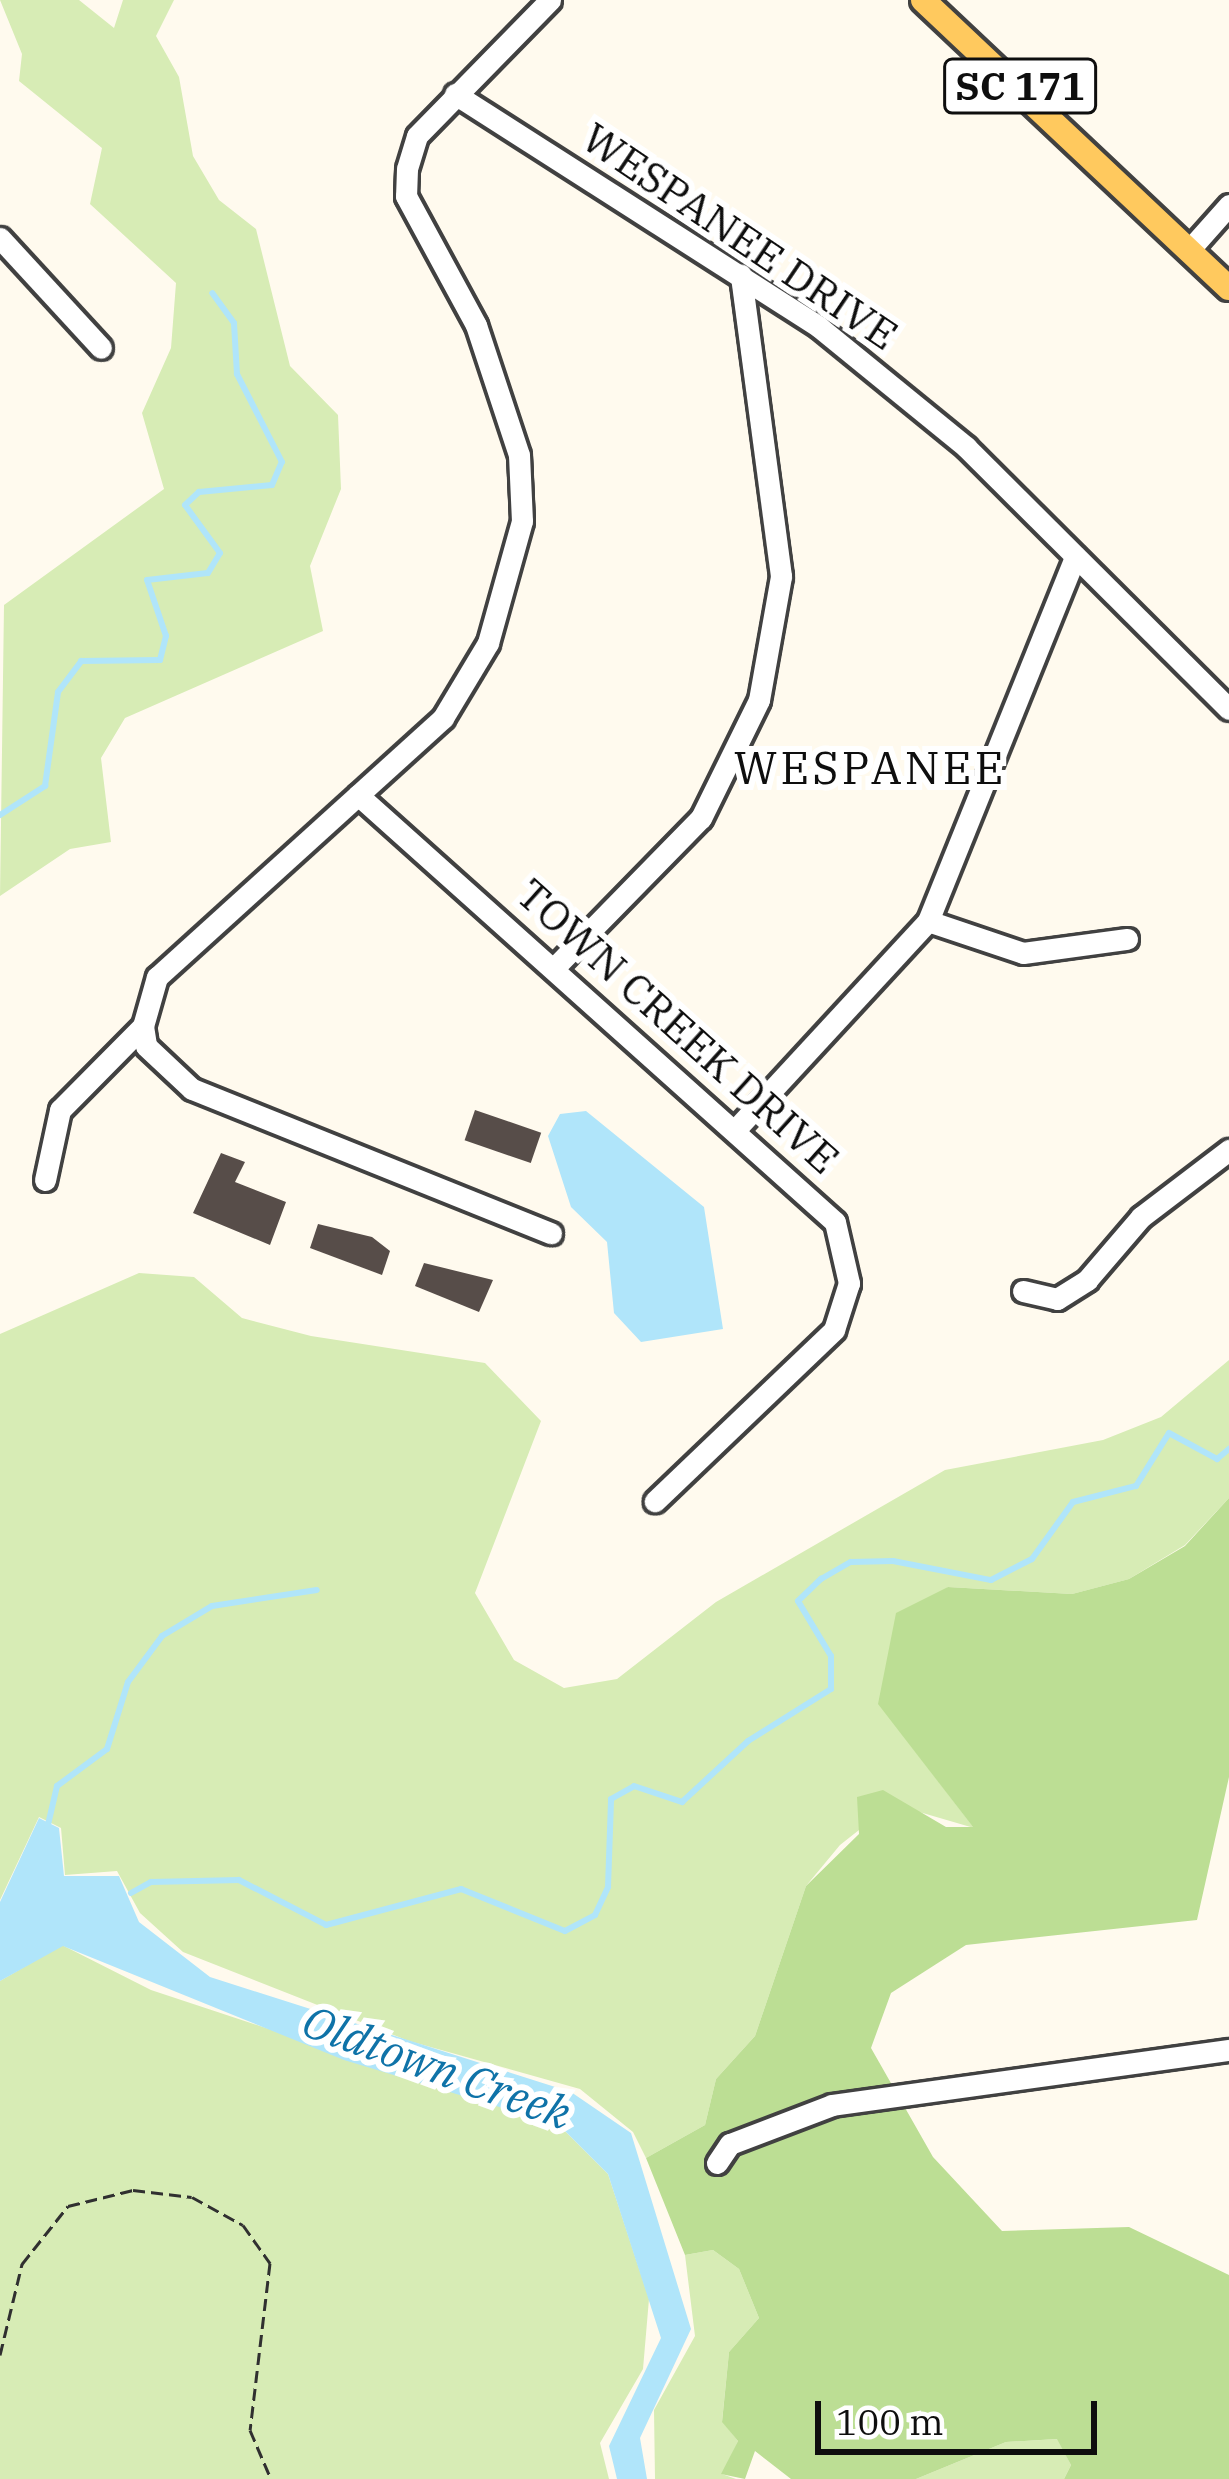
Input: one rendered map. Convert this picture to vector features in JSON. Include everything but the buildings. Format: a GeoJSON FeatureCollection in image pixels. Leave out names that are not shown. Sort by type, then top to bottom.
{"type":"FeatureCollection","features":[{"type":"Feature","properties":{"kind":"main road","name":"SC 171"},"geometry":{"type":"LineString","coordinates":[[932,4],[1229,288]]}},
{"type":"Feature","properties":{"kind":"street"},"geometry":{"type":"LineString","coordinates":[[550,0],[417,136],[406,196],[504,391],[522,521],[510,584],[469,682],[358,795],[157,977],[143,1026],[146,1046],[192,1089],[551,1233]]}},
{"type":"Feature","properties":{"kind":"street","name":"WESPANEE DRIVE"},"geometry":{"type":"LineString","coordinates":[[454,94],[741,275],[966,447],[1229,709]]}},
{"type":"Feature","properties":{"kind":"street"},"geometry":{"type":"LineString","coordinates":[[1190,249],[1229,205]]}},
{"type":"Feature","properties":{"kind":"street"},"geometry":{"type":"LineString","coordinates":[[0,238],[101,348]]}},
{"type":"Feature","properties":{"kind":"street"},"geometry":{"type":"LineString","coordinates":[[554,968],[701,818],[759,700],[781,576],[741,275]]}},
{"type":"Feature","properties":{"kind":"street"},"geometry":{"type":"LineString","coordinates":[[736,1127],[928,921],[1076,557]]}},
{"type":"Feature","properties":{"kind":"street","name":"TOWN CREEK DRIVE"},"geometry":{"type":"LineString","coordinates":[[358,795],[736,1127],[835,1222],[845,1310],[815,1357],[655,1501]]}},
{"type":"Feature","properties":{"kind":"street"},"geometry":{"type":"LineString","coordinates":[[928,921],[1023,953],[1126,938]]}},
{"type":"Feature","properties":{"kind":"street"},"geometry":{"type":"LineString","coordinates":[[45,1180],[60,1109],[143,1026]]}},
{"type":"Feature","properties":{"kind":"street"},"geometry":{"type":"LineString","coordinates":[[1023,1291],[1057,1299],[1087,1280],[1141,1217],[1229,1150]]}},
{"type":"Feature","properties":{"kind":"street"},"geometry":{"type":"LineString","coordinates":[[717,2163],[730,2144],[832,2104],[1229,2050]]}},
{"type":"Feature","properties":{"kind":"path"},"geometry":{"type":"LineString","coordinates":[[0,2355],[22,2264],[68,2206],[133,2190],[192,2197],[243,2224],[270,2263],[250,2430],[272,2479]]}},
{"type":"Feature","properties":{"kind":"green space"},"geometry":{"type":"Polygon","coordinates":[[[0,0],[79,0],[114,28],[123,0],[174,0],[156,36],[179,77],[193,156],[219,200],[256,229],[290,366],[338,415],[341,489],[310,566],[323,631],[125,718],[101,758],[111,842],[70,849],[0,896],[4,605],[164,489],[142,413],[171,348],[176,283],[90,204],[102,148],[19,81],[22,54],[0,0]]]}},
{"type":"Feature","properties":{"kind":"green space"},"geometry":{"type":"Polygon","coordinates":[[[139,1273],[194,1277],[242,1318],[311,1336],[485,1363],[541,1421],[475,1593],[514,1660],[564,1688],[617,1679],[716,1602],[945,1470],[1103,1440],[1161,1417],[1229,1360],[1229,1498],[1185,1545],[1129,1579],[1072,1594],[948,1587],[888,1664],[879,1704],[974,1828],[892,1804],[840,1845],[806,1886],[755,2036],[716,2079],[705,2125],[646,2158],[633,2132],[580,2089],[409,2041],[183,1952],[140,1913],[117,1871],[65,1875],[61,1828],[39,1817],[0,1900],[0,1334],[139,1273]]]}},
{"type":"Feature","properties":{"kind":"green space"},"geometry":{"type":"Polygon","coordinates":[[[1229,1498],[1229,1777],[1197,1920],[966,1945],[891,1993],[871,2048],[933,2157],[1002,2231],[1129,2227],[1229,2275],[1229,2479],[1064,2479],[1071,2465],[1057,2439],[1006,2442],[916,2479],[791,2479],[755,2451],[745,2479],[721,2474],[738,2441],[722,2422],[729,2352],[759,2318],[739,2269],[713,2250],[685,2255],[646,2158],[705,2125],[716,2079],[755,2036],[806,1886],[859,1834],[857,1797],[883,1790],[946,1827],[973,1827],[878,1704],[896,1613],[948,1587],[1072,1594],[1129,1579],[1185,1546],[1229,1498]]]}},
{"type":"Feature","properties":{"kind":"green space"},"geometry":{"type":"Polygon","coordinates":[[[62,1945],[151,1990],[559,2125],[608,2174],[649,2299],[643,2369],[600,2443],[609,2479],[0,2479],[0,1981],[62,1945]]]}},
{"type":"Feature","properties":{"kind":"green space"},"geometry":{"type":"Polygon","coordinates":[[[713,2250],[739,2269],[759,2318],[729,2352],[722,2421],[738,2441],[722,2474],[736,2479],[655,2479],[654,2410],[695,2336],[685,2255],[713,2250]]]}},
{"type":"Feature","properties":{"kind":"green space"},"geometry":{"type":"Polygon","coordinates":[[[1058,2439],[1071,2465],[1064,2479],[916,2479],[1006,2442],[1058,2439]]]}},
{"type":"Feature","properties":{"kind":"water"},"geometry":{"type":"Polygon","coordinates":[[[586,1111],[704,1207],[723,1329],[641,1342],[614,1313],[607,1242],[571,1207],[548,1136],[560,1114],[586,1111]]]}},
{"type":"Feature","properties":{"kind":"water","name":"Oldtown Creek"},"geometry":{"type":"Polygon","coordinates":[[[39,1818],[59,1828],[64,1876],[119,1876],[139,1922],[210,1977],[571,2092],[631,2133],[691,2329],[640,2438],[647,2479],[617,2479],[609,2446],[661,2338],[608,2174],[559,2125],[344,2060],[63,1946],[0,1981],[0,1902],[39,1818]]]}},
{"type":"Feature","properties":{"kind":"waterway"},"geometry":{"type":"LineString","coordinates":[[0,815],[45,786],[58,692],[81,661],[160,660],[166,636],[147,580],[208,573],[220,553],[185,505],[199,492],[272,485],[282,462],[237,374],[234,323],[212,293]]}},
{"type":"Feature","properties":{"kind":"waterway"},"geometry":{"type":"LineString","coordinates":[[131,1893],[151,1882],[239,1880],[326,1925],[461,1889],[565,1931],[595,1915],[608,1887],[611,1799],[634,1786],[682,1802],[748,1741],[831,1689],[831,1656],[798,1601],[821,1579],[851,1562],[893,1561],[991,1580],[1032,1559],[1073,1502],[1136,1486],[1169,1433],[1217,1459],[1229,1449]]}},
{"type":"Feature","properties":{"kind":"waterway"},"geometry":{"type":"LineString","coordinates":[[47,1829],[57,1786],[107,1749],[128,1682],[162,1636],[212,1606],[317,1590]]}},
{"type":"Feature","properties":{"kind":"district","name":"WESPANEE"},"geometry":{"type":"Point","coordinates":[870,768]}}]}
